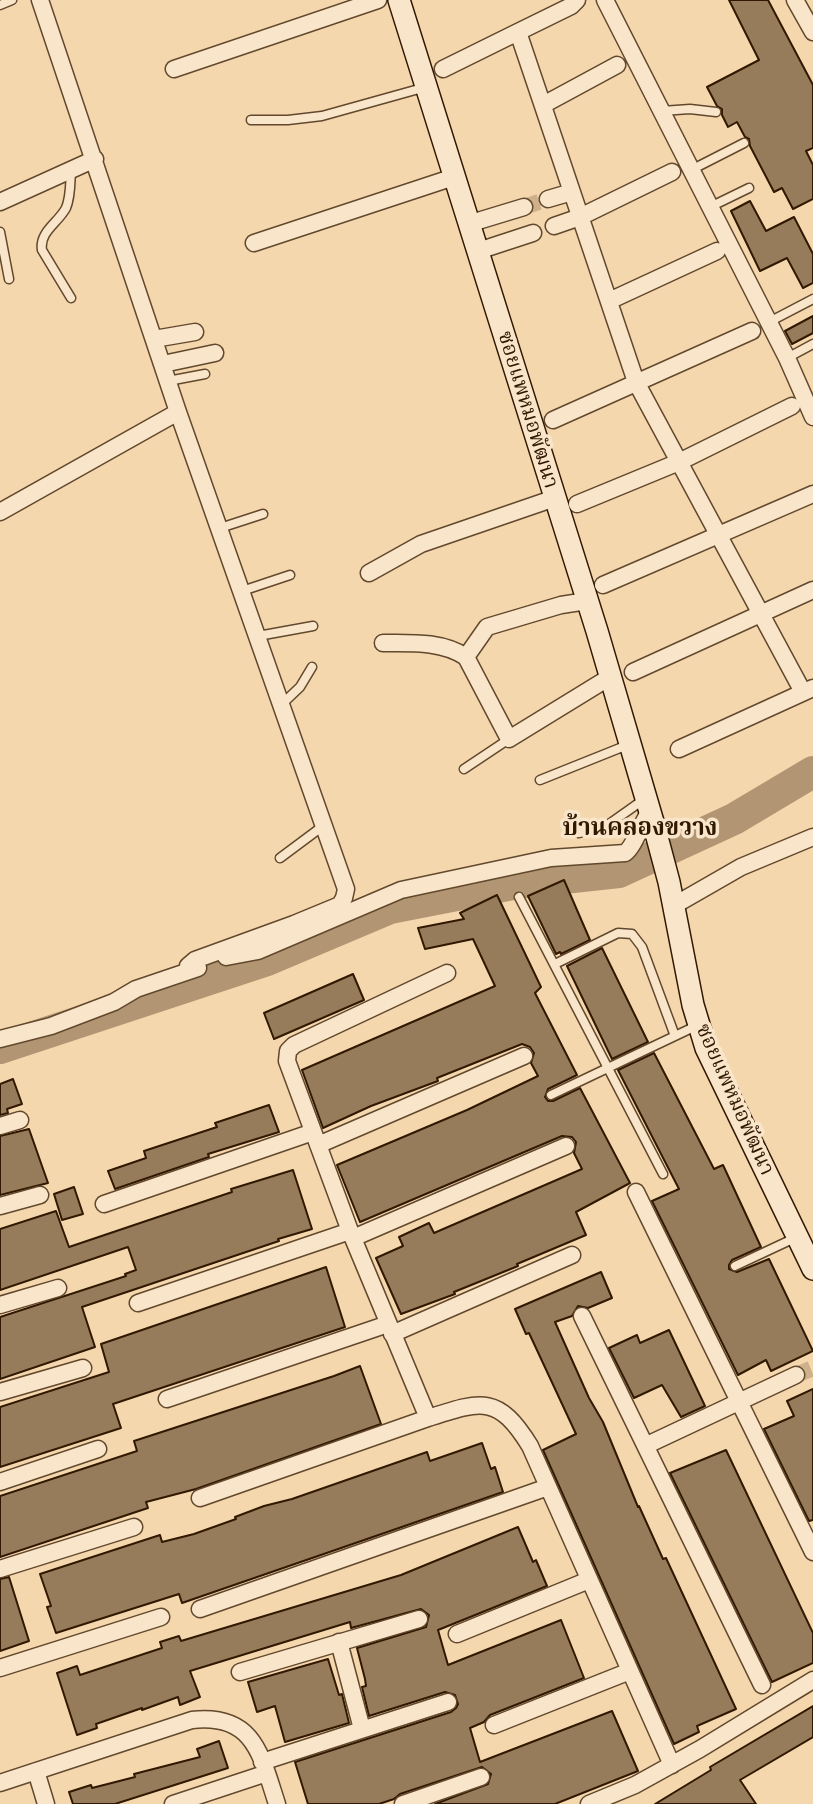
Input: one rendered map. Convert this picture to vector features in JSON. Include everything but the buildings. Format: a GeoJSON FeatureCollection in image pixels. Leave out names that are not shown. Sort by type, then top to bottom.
{"type":"FeatureCollection","features":[{"type":"Feature","properties":{"kind":"street"},"geometry":{"type":"LineString","coordinates":[[40,0],[178,412],[346,889],[340,905],[195,960],[188,966],[188,971]]}},
{"type":"Feature","properties":{"kind":"street"},"geometry":{"type":"LineString","coordinates":[[174,69],[378,0]]}},
{"type":"Feature","properties":{"kind":"street","name":"ซอยแพหมอพัฒนา"},"geometry":{"type":"LineString","coordinates":[[399,0],[630,744],[669,882],[699,1025],[716,1070],[813,1269]]}},
{"type":"Feature","properties":{"kind":"street"},"geometry":{"type":"LineString","coordinates":[[443,69],[571,6],[577,0]]}},
{"type":"Feature","properties":{"kind":"street"},"geometry":{"type":"LineString","coordinates":[[605,0],[769,322],[813,416]]}},
{"type":"Feature","properties":{"kind":"street"},"geometry":{"type":"LineString","coordinates":[[795,0],[813,32]]}},
{"type":"Feature","properties":{"kind":"street"},"geometry":{"type":"LineString","coordinates":[[518,32],[636,383],[761,614],[808,690],[679,749]]}},
{"type":"Feature","properties":{"kind":"street"},"geometry":{"type":"LineString","coordinates":[[543,105],[617,65]]}},
{"type":"Feature","properties":{"kind":"street"},"geometry":{"type":"LineString","coordinates":[[0,202],[95,159]]}},
{"type":"Feature","properties":{"kind":"street"},"geometry":{"type":"LineString","coordinates":[[554,226],[580,217],[672,172]]}},
{"type":"Feature","properties":{"kind":"street"},"geometry":{"type":"LineString","coordinates":[[254,243],[454,177]]}},
{"type":"Feature","properties":{"kind":"street"},"geometry":{"type":"LineString","coordinates":[[548,199],[572,191]]}},
{"type":"Feature","properties":{"kind":"street"},"geometry":{"type":"LineString","coordinates":[[468,224],[524,207]]}},
{"type":"Feature","properties":{"kind":"street"},"geometry":{"type":"LineString","coordinates":[[478,251],[533,233]]}},
{"type":"Feature","properties":{"kind":"street"},"geometry":{"type":"LineString","coordinates":[[609,301],[717,251]]}},
{"type":"Feature","properties":{"kind":"street"},"geometry":{"type":"LineString","coordinates":[[553,420],[752,331]]}},
{"type":"Feature","properties":{"kind":"street"},"geometry":{"type":"LineString","coordinates":[[154,339],[195,332]]}},
{"type":"Feature","properties":{"kind":"street"},"geometry":{"type":"LineString","coordinates":[[163,364],[215,353]]}},
{"type":"Feature","properties":{"kind":"street"},"geometry":{"type":"LineString","coordinates":[[577,505],[679,462],[792,406]]}},
{"type":"Feature","properties":{"kind":"street"},"geometry":{"type":"LineString","coordinates":[[0,512],[178,412]]}},
{"type":"Feature","properties":{"kind":"street"},"geometry":{"type":"LineString","coordinates":[[603,585],[813,494]]}},
{"type":"Feature","properties":{"kind":"street"},"geometry":{"type":"LineString","coordinates":[[369,573],[421,544],[555,498]]}},
{"type":"Feature","properties":{"kind":"street"},"geometry":{"type":"LineString","coordinates":[[633,672],[813,590]]}},
{"type":"Feature","properties":{"kind":"street"},"geometry":{"type":"LineString","coordinates":[[467,657],[487,626],[561,605],[587,601]]}},
{"type":"Feature","properties":{"kind":"street"},"geometry":{"type":"LineString","coordinates":[[383,643],[432,645],[454,649],[467,657],[509,739],[610,677]]}},
{"type":"Feature","properties":{"kind":"street"},"geometry":{"type":"LineString","coordinates":[[0,1038],[51,1026],[114,1002],[136,989],[229,955],[258,951],[401,890],[551,858],[625,853],[632,847],[649,810]]}},
{"type":"Feature","properties":{"kind":"street"},"geometry":{"type":"LineString","coordinates":[[673,906],[741,867],[813,837]]}},
{"type":"Feature","properties":{"kind":"street"},"geometry":{"type":"LineString","coordinates":[[428,1418],[352,1234],[287,1061],[288,1051],[294,1045],[447,974]]}},
{"type":"Feature","properties":{"kind":"street"},"geometry":{"type":"LineString","coordinates":[[104,1204],[316,1138],[524,1056]]}},
{"type":"Feature","properties":{"kind":"street"},"geometry":{"type":"LineString","coordinates":[[0,1126],[20,1120]]}},
{"type":"Feature","properties":{"kind":"street"},"geometry":{"type":"LineString","coordinates":[[138,1303],[352,1234],[566,1146]]}},
{"type":"Feature","properties":{"kind":"street"},"geometry":{"type":"LineString","coordinates":[[636,1192],[813,1552]]}},
{"type":"Feature","properties":{"kind":"street"},"geometry":{"type":"LineString","coordinates":[[0,1206],[40,1195]]}},
{"type":"Feature","properties":{"kind":"street"},"geometry":{"type":"LineString","coordinates":[[167,1399],[390,1329],[572,1255]]}},
{"type":"Feature","properties":{"kind":"street"},"geometry":{"type":"LineString","coordinates":[[0,1305],[58,1287]]}},
{"type":"Feature","properties":{"kind":"street"},"geometry":{"type":"LineString","coordinates":[[582,1316],[762,1685]]}},
{"type":"Feature","properties":{"kind":"street"},"geometry":{"type":"LineString","coordinates":[[0,1392],[83,1368]]}},
{"type":"Feature","properties":{"kind":"street"},"geometry":{"type":"LineString","coordinates":[[647,1445],[796,1376]]}},
{"type":"Feature","properties":{"kind":"street"},"geometry":{"type":"LineString","coordinates":[[200,1498],[428,1418],[479,1404],[494,1407],[518,1427],[530,1447],[671,1765]]}},
{"type":"Feature","properties":{"kind":"street"},"geometry":{"type":"LineString","coordinates":[[0,1482],[98,1449]]}},
{"type":"Feature","properties":{"kind":"street"},"geometry":{"type":"LineString","coordinates":[[200,1609],[548,1487]]}},
{"type":"Feature","properties":{"kind":"street"},"geometry":{"type":"LineString","coordinates":[[0,1569],[134,1527]]}},
{"type":"Feature","properties":{"kind":"street"},"geometry":{"type":"LineString","coordinates":[[457,1634],[589,1580]]}},
{"type":"Feature","properties":{"kind":"street"},"geometry":{"type":"LineString","coordinates":[[0,1668],[161,1617]]}},
{"type":"Feature","properties":{"kind":"street"},"geometry":{"type":"LineString","coordinates":[[240,1672],[419,1619]]}},
{"type":"Feature","properties":{"kind":"street"},"geometry":{"type":"LineString","coordinates":[[339,1642],[362,1728]]}},
{"type":"Feature","properties":{"kind":"street"},"geometry":{"type":"LineString","coordinates":[[494,1725],[630,1671]]}},
{"type":"Feature","properties":{"kind":"street"},"geometry":{"type":"LineString","coordinates":[[589,1804],[635,1785],[813,1680]]}},
{"type":"Feature","properties":{"kind":"street"},"geometry":{"type":"LineString","coordinates":[[173,1804],[362,1728],[448,1702]]}},
{"type":"Feature","properties":{"kind":"street"},"geometry":{"type":"LineString","coordinates":[[0,1783],[192,1720],[212,1718],[237,1726],[248,1735],[265,1768],[277,1804]]}},
{"type":"Feature","properties":{"kind":"street"},"geometry":{"type":"LineString","coordinates":[[36,1771],[46,1804]]}},
{"type":"Feature","properties":{"kind":"street"},"geometry":{"type":"LineString","coordinates":[[403,1804],[481,1777]]}},
{"type":"Feature","properties":{"kind":"lane"},"geometry":{"type":"LineString","coordinates":[[0,5],[12,0]]}},
{"type":"Feature","properties":{"kind":"lane"},"geometry":{"type":"LineString","coordinates":[[251,120],[323,116],[426,87]]}},
{"type":"Feature","properties":{"kind":"lane"},"geometry":{"type":"LineString","coordinates":[[662,111],[690,108],[716,112]]}},
{"type":"Feature","properties":{"kind":"lane"},"geometry":{"type":"LineString","coordinates":[[691,170],[744,143]]}},
{"type":"Feature","properties":{"kind":"lane"},"geometry":{"type":"LineString","coordinates":[[71,170],[70,196],[65,210],[43,236],[41,243],[42,250],[71,298]]}},
{"type":"Feature","properties":{"kind":"lane"},"geometry":{"type":"LineString","coordinates":[[710,207],[749,188]]}},
{"type":"Feature","properties":{"kind":"lane"},"geometry":{"type":"LineString","coordinates":[[0,232],[9,279]]}},
{"type":"Feature","properties":{"kind":"lane"},"geometry":{"type":"LineString","coordinates":[[769,322],[813,299]]}},
{"type":"Feature","properties":{"kind":"lane"},"geometry":{"type":"LineString","coordinates":[[787,358],[813,344]]}},
{"type":"Feature","properties":{"kind":"lane"},"geometry":{"type":"LineString","coordinates":[[168,381],[205,374]]}},
{"type":"Feature","properties":{"kind":"lane"},"geometry":{"type":"LineString","coordinates":[[220,528],[263,514]]}},
{"type":"Feature","properties":{"kind":"lane"},"geometry":{"type":"LineString","coordinates":[[242,591],[290,575]]}},
{"type":"Feature","properties":{"kind":"lane"},"geometry":{"type":"LineString","coordinates":[[258,636],[313,626]]}},
{"type":"Feature","properties":{"kind":"lane"},"geometry":{"type":"LineString","coordinates":[[281,705],[300,687],[312,667]]}},
{"type":"Feature","properties":{"kind":"lane"},"geometry":{"type":"LineString","coordinates":[[464,769],[509,739]]}},
{"type":"Feature","properties":{"kind":"lane"},"geometry":{"type":"LineString","coordinates":[[540,780],[630,744]]}},
{"type":"Feature","properties":{"kind":"lane"},"geometry":{"type":"LineString","coordinates":[[579,833],[605,827],[649,810]]}},
{"type":"Feature","properties":{"kind":"lane"},"geometry":{"type":"LineString","coordinates":[[280,858],[323,826]]}},
{"type":"Feature","properties":{"kind":"lane"},"geometry":{"type":"LineString","coordinates":[[519,897],[663,1174]]}},
{"type":"Feature","properties":{"kind":"lane"},"geometry":{"type":"LineString","coordinates":[[555,964],[618,933],[632,934],[642,947],[675,1036]]}},
{"type":"Feature","properties":{"kind":"lane"},"geometry":{"type":"LineString","coordinates":[[551,1095],[699,1025]]}},
{"type":"Feature","properties":{"kind":"lane"},"geometry":{"type":"LineString","coordinates":[[735,1266],[797,1237]]}},
{"type":"Feature","properties":{"kind":"waterway"},"geometry":{"type":"LineString","coordinates":[[0,1048],[267,960],[390,908],[518,883],[619,872],[734,819],[813,772]]}},
{"type":"Feature","properties":{"kind":"tunnel"},"geometry":{"type":"LineString","coordinates":[[524,207],[548,199]]}},
{"type":"Feature","properties":{"kind":"tunnel"},"geometry":{"type":"LineString","coordinates":[[796,1375],[813,1368]]}},
{"type":"Feature","properties":{"kind":"district","name":"บ้านคลองขวาง"},"geometry":{"type":"Point","coordinates":[640,829]}}]}
